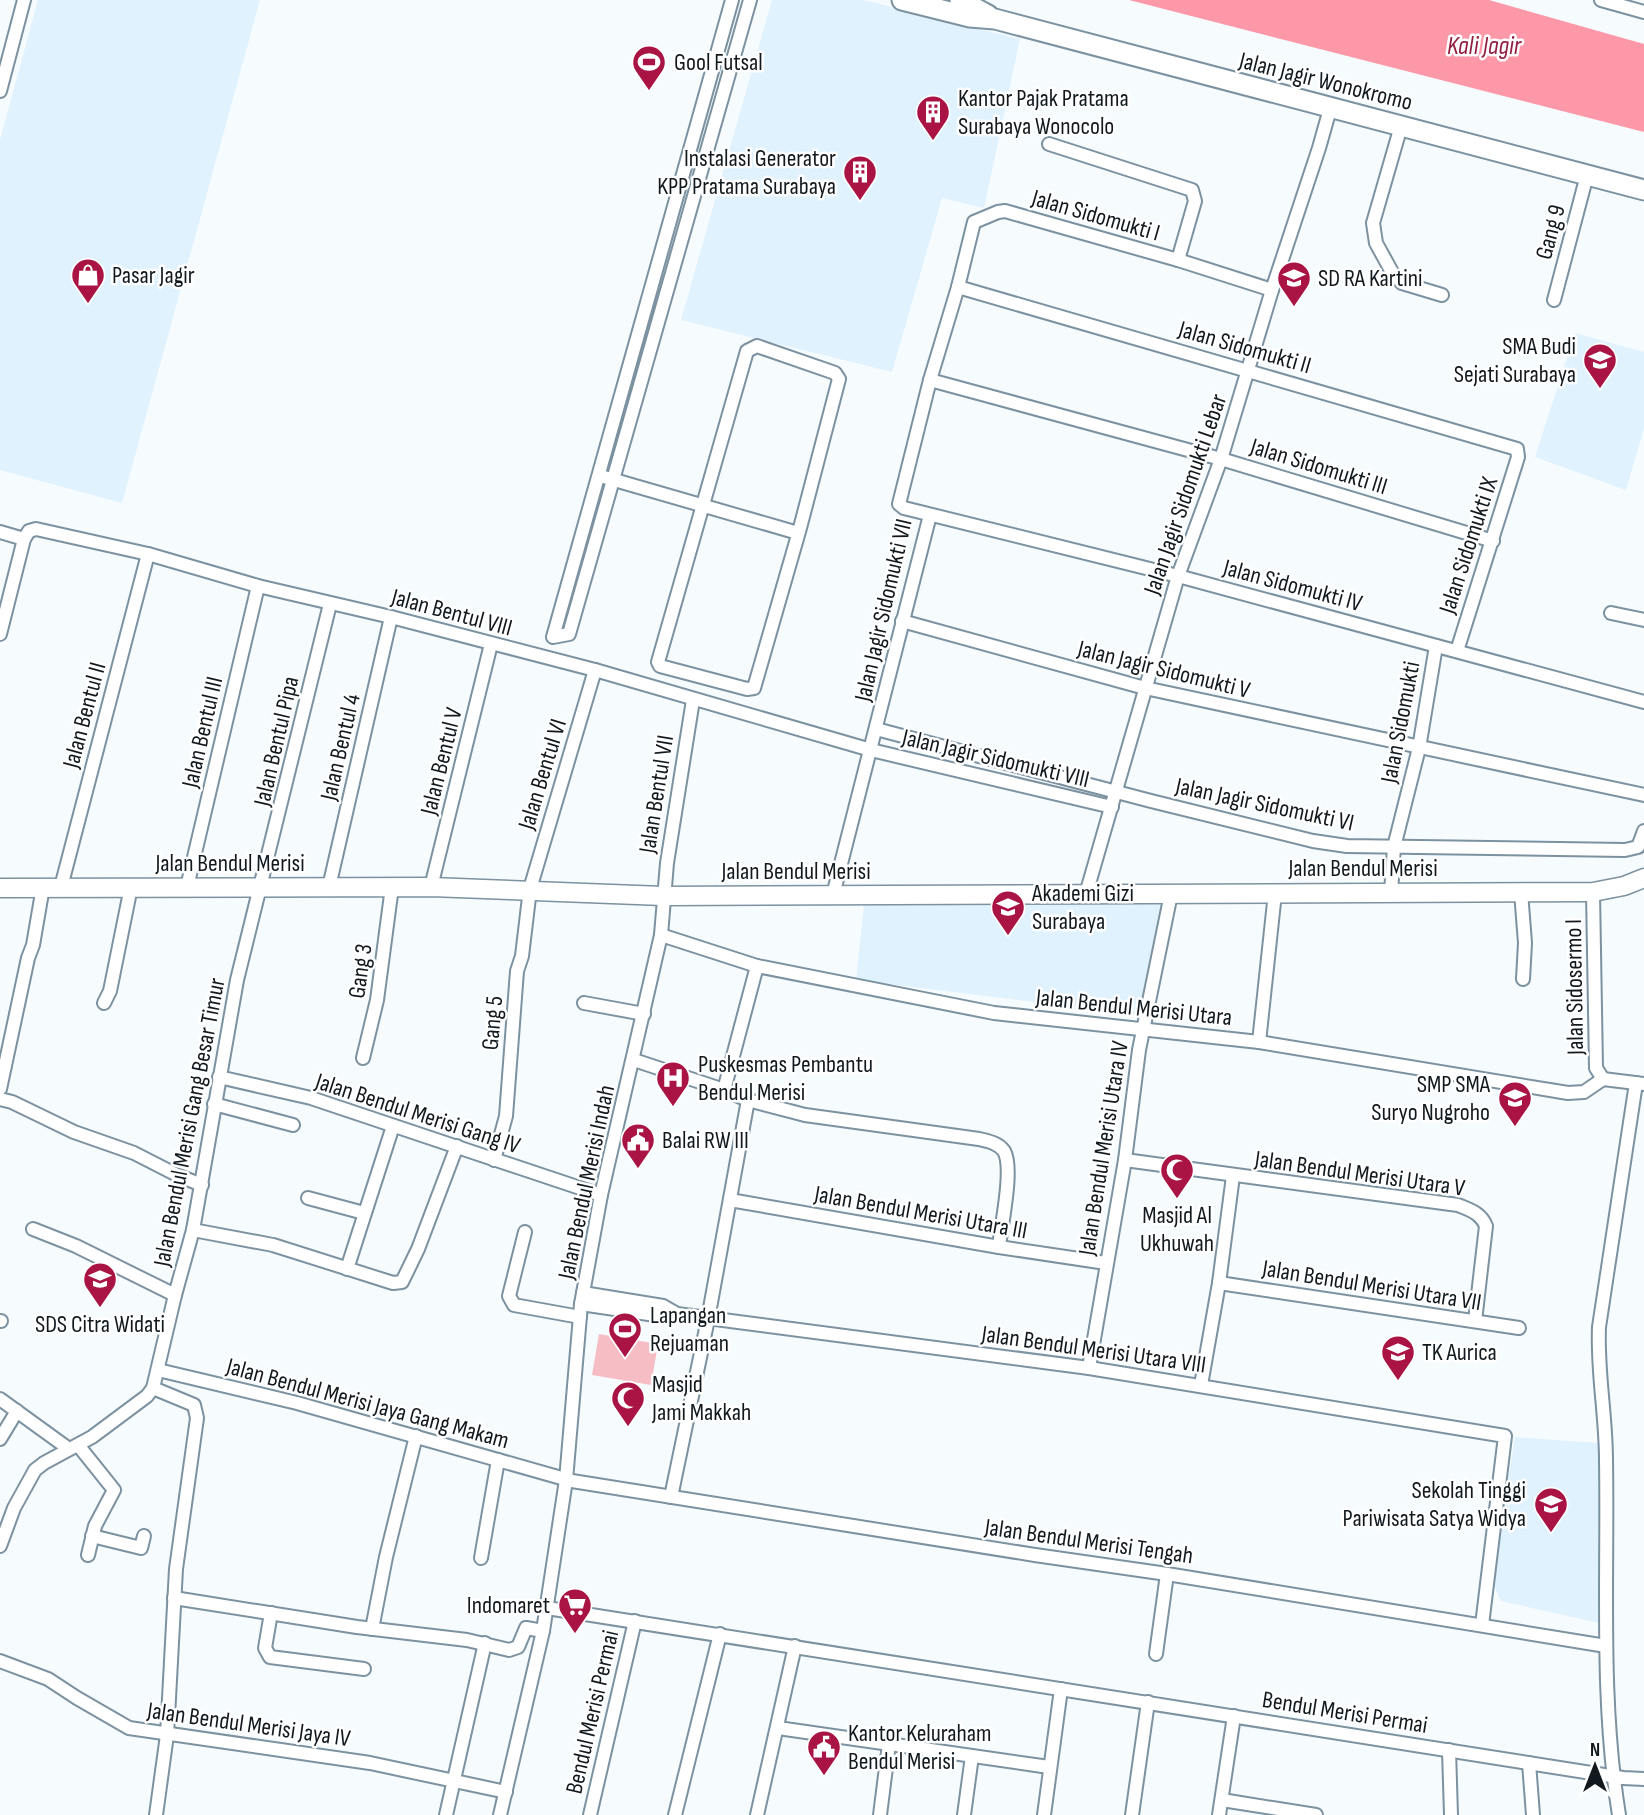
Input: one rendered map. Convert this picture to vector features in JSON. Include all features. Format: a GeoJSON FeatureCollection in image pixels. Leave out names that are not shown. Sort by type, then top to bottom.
{"type":"FeatureCollection","features":[{"type":"Feature","properties":{"kind":"main road","name":"Jalan Jagir Wonokromo"},"geometry":{"type":"LineString","coordinates":[[902,0],[970,17],[995,19],[1644,190]]}},
{"type":"Feature","properties":{"kind":"main road","name":"Jalan Jagir Wonokromo"},"geometry":{"type":"LineString","coordinates":[[960,0],[995,19]]}},
{"type":"Feature","properties":{"kind":"street"},"geometry":{"type":"LineString","coordinates":[[0,91],[24,0]]}},
{"type":"Feature","properties":{"kind":"street"},"geometry":{"type":"LineString","coordinates":[[732,0],[605,478],[569,634],[553,636],[605,478],[750,0]]}},
{"type":"Feature","properties":{"kind":"street"},"geometry":{"type":"LineString","coordinates":[[1601,0],[1625,3],[1644,12]]}},
{"type":"Feature","properties":{"kind":"street","name":"Jalan Jagir Sidomukti Lebar"},"geometry":{"type":"LineString","coordinates":[[1086,894],[1178,576],[1221,459],[1330,109]]}},
{"type":"Feature","properties":{"kind":"street"},"geometry":{"type":"LineString","coordinates":[[1401,126],[1373,223],[1376,243],[1393,274],[1402,283],[1442,295]]}},
{"type":"Feature","properties":{"kind":"street","name":"Jalan Sidomukti I"},"geometry":{"type":"LineString","coordinates":[[1049,145],[1192,190],[1195,201],[1178,260]]}},
{"type":"Feature","properties":{"kind":"street","name":"Gang 9"},"geometry":{"type":"LineString","coordinates":[[1554,300],[1587,175]]}},
{"type":"Feature","properties":{"kind":"street","name":"Jalan Sidomukti I"},"geometry":{"type":"LineString","coordinates":[[1002,211],[1178,260],[1272,290]]}},
{"type":"Feature","properties":{"kind":"street","name":"Jalan Jagir Sidomukti VII"},"geometry":{"type":"LineString","coordinates":[[833,895],[930,515],[904,508],[899,500],[930,380],[958,287],[972,223],[1002,211]]}},
{"type":"Feature","properties":{"kind":"street","name":"Jalan Sidomukti II"},"geometry":{"type":"LineString","coordinates":[[958,287],[1248,370],[1514,449],[1519,453]]}},
{"type":"Feature","properties":{"kind":"street"},"geometry":{"type":"LineString","coordinates":[[757,346],[835,373],[839,379],[799,533],[754,688],[747,689],[660,666],[658,662],[747,351],[757,346]]}},
{"type":"Feature","properties":{"kind":"street","name":"Jalan Sidomukti III"},"geometry":{"type":"LineString","coordinates":[[930,380],[1221,459],[1493,541]]}},
{"type":"Feature","properties":{"kind":"street","name":"Jalan Sidomukti IX"},"geometry":{"type":"LineString","coordinates":[[1457,650],[1519,453]]}},
{"type":"Feature","properties":{"kind":"street"},"geometry":{"type":"LineString","coordinates":[[605,478],[799,533]]}},
{"type":"Feature","properties":{"kind":"street","name":"Jalan Sidomukti IV"},"geometry":{"type":"LineString","coordinates":[[930,515],[1178,576],[1644,702]]}},
{"type":"Feature","properties":{"kind":"street","name":"Jalan Bentul VIII"},"geometry":{"type":"LineString","coordinates":[[24,539],[29,531],[36,529],[148,554],[258,586],[595,670],[693,700],[873,741]]}},
{"type":"Feature","properties":{"kind":"street"},"geometry":{"type":"LineString","coordinates":[[0,532],[24,539],[0,634]]}},
{"type":"Feature","properties":{"kind":"street","name":"Jalan Bentul II"},"geometry":{"type":"LineString","coordinates":[[0,1089],[27,958],[52,887],[148,554]]}},
{"type":"Feature","properties":{"kind":"street","name":"Jalan Bentul III"},"geometry":{"type":"LineString","coordinates":[[187,887],[258,586]]}},
{"type":"Feature","properties":{"kind":"street","name":"Jalan Bentul Pipa"},"geometry":{"type":"LineString","coordinates":[[262,887],[330,604]]}},
{"type":"Feature","properties":{"kind":"street"},"geometry":{"type":"LineString","coordinates":[[1611,613],[1644,620]]}},
{"type":"Feature","properties":{"kind":"street","name":"Jalan Bentul 4"},"geometry":{"type":"LineString","coordinates":[[329,887],[391,617]]}},
{"type":"Feature","properties":{"kind":"street","name":"Jalan Jagir Sidomukti V"},"geometry":{"type":"LineString","coordinates":[[902,621],[1145,688],[1644,795]]}},
{"type":"Feature","properties":{"kind":"street","name":"Jalan Bentul V"},"geometry":{"type":"LineString","coordinates":[[431,887],[491,644]]}},
{"type":"Feature","properties":{"kind":"street","name":"Jalan Sidomukti"},"geometry":{"type":"LineString","coordinates":[[1391,893],[1393,854],[1419,748],[1436,646]]}},
{"type":"Feature","properties":{"kind":"street","name":"Jalan Bentul VI"},"geometry":{"type":"LineString","coordinates":[[530,889],[595,670]]}},
{"type":"Feature","properties":{"kind":"street","name":"Jalan Bentul VII"},"geometry":{"type":"LineString","coordinates":[[663,895],[693,700]]}},
{"type":"Feature","properties":{"kind":"street","name":"Jalan Jagir Sidomukti VIII"},"geometry":{"type":"LineString","coordinates":[[873,741],[1114,799]]}},
{"type":"Feature","properties":{"kind":"street","name":"Jalan Jagir Sidomukti VI"},"geometry":{"type":"LineString","coordinates":[[873,741],[1114,799],[1313,841],[1393,854],[1625,850],[1638,847],[1644,831]]}},
{"type":"Feature","properties":{"kind":"street","name":"Jalan Bendul Merisi"},"geometry":{"type":"LineString","coordinates":[[0,888],[431,887],[663,895],[1593,892],[1624,887],[1644,878]]}},
{"type":"Feature","properties":{"kind":"street"},"geometry":{"type":"LineString","coordinates":[[104,1003],[110,990],[131,887]]}},
{"type":"Feature","properties":{"kind":"street","name":"Jalan Bendul Merisi Gang Besar Timur"},"geometry":{"type":"LineString","coordinates":[[153,1388],[194,1230],[237,980],[262,887]]}},
{"type":"Feature","properties":{"kind":"street","name":"Gang 3"},"geometry":{"type":"LineString","coordinates":[[363,1058],[377,1000],[392,887]]}},
{"type":"Feature","properties":{"kind":"street","name":"Gang 5"},"geometry":{"type":"LineString","coordinates":[[494,1160],[506,1116],[517,971],[522,956],[530,889]]}},
{"type":"Feature","properties":{"kind":"street"},"geometry":{"type":"LineString","coordinates":[[1521,892],[1525,943],[1523,979]]}},
{"type":"Feature","properties":{"kind":"street","name":"Jalan Sidosermo I"},"geometry":{"type":"LineString","coordinates":[[1593,892],[1597,1068],[1603,1079],[1640,1083]]}},
{"type":"Feature","properties":{"kind":"street"},"geometry":{"type":"LineString","coordinates":[[1259,1042],[1275,893]]}},
{"type":"Feature","properties":{"kind":"street","name":"Jalan Bendul Merisi Utara IV"},"geometry":{"type":"LineString","coordinates":[[1089,1368],[1125,1160],[1144,1029],[1171,894]]}},
{"type":"Feature","properties":{"kind":"street","name":"Jalan Bendul Merisi Indah"},"geometry":{"type":"LineString","coordinates":[[500,1815],[543,1631],[566,1480],[581,1305],[601,1195],[661,935],[663,895]]}},
{"type":"Feature","properties":{"kind":"street","name":"Jalan Bendul Merisi Utara"},"geometry":{"type":"LineString","coordinates":[[661,935],[757,966],[994,1013],[1259,1042],[1568,1093],[1584,1092],[1603,1079]]}},
{"type":"Feature","properties":{"kind":"street"},"geometry":{"type":"LineString","coordinates":[[724,1090],[757,966]]}},
{"type":"Feature","properties":{"kind":"street"},"geometry":{"type":"LineString","coordinates":[[583,1003],[644,1014]]}},
{"type":"Feature","properties":{"kind":"street"},"geometry":{"type":"LineString","coordinates":[[634,1060],[748,1100],[805,1115],[979,1139],[997,1145],[1007,1159],[1008,1173],[999,1247]]}},
{"type":"Feature","properties":{"kind":"street","name":"Jalan Bendul Merisi Gang IV"},"geometry":{"type":"LineString","coordinates":[[219,1076],[311,1098],[601,1195]]}},
{"type":"Feature","properties":{"kind":"street"},"geometry":{"type":"LineString","coordinates":[[1619,1815],[1630,1778],[1606,1646],[1606,1458],[1598,1352],[1599,1327],[1640,1083]]}},
{"type":"Feature","properties":{"kind":"street"},"geometry":{"type":"LineString","coordinates":[[0,1099],[12,1102],[74,1132],[134,1153],[202,1185]]}},
{"type":"Feature","properties":{"kind":"street"},"geometry":{"type":"LineString","coordinates":[[671,1497],[708,1319],[748,1100]]}},
{"type":"Feature","properties":{"kind":"street"},"geometry":{"type":"LineString","coordinates":[[214,1104],[293,1125]]}},
{"type":"Feature","properties":{"kind":"street"},"geometry":{"type":"LineString","coordinates":[[347,1269],[393,1126]]}},
{"type":"Feature","properties":{"kind":"street"},"geometry":{"type":"LineString","coordinates":[[194,1230],[273,1245],[393,1283],[402,1282],[418,1249],[457,1146]]}},
{"type":"Feature","properties":{"kind":"street","name":"Jalan Bendul Merisi Utara V"},"geometry":{"type":"LineString","coordinates":[[1125,1160],[1458,1205],[1473,1211],[1483,1218],[1486,1226],[1475,1321]]}},
{"type":"Feature","properties":{"kind":"street"},"geometry":{"type":"LineString","coordinates":[[1201,1385],[1219,1283],[1233,1176]]}},
{"type":"Feature","properties":{"kind":"street"},"geometry":{"type":"LineString","coordinates":[[308,1198],[364,1213]]}},
{"type":"Feature","properties":{"kind":"street","name":"Jalan Bendul Merisi Utara III"},"geometry":{"type":"LineString","coordinates":[[730,1200],[1106,1263]]}},
{"type":"Feature","properties":{"kind":"street"},"geometry":{"type":"LineString","coordinates":[[33,1229],[76,1246],[175,1295]]}},
{"type":"Feature","properties":{"kind":"street","name":"Jalan Bendul Merisi Utara VIII"},"geometry":{"type":"LineString","coordinates":[[525,1232],[509,1296],[514,1305],[663,1306],[677,1314],[708,1319],[1089,1368],[1505,1436],[1482,1625]]}},
{"type":"Feature","properties":{"kind":"street","name":"Jalan Bendul Merisi Utara VII"},"geometry":{"type":"LineString","coordinates":[[1219,1283],[1519,1328]]}},
{"type":"Feature","properties":{"kind":"street","name":"Jalan Bendul Merisi Jaya Gang Makam"},"geometry":{"type":"LineString","coordinates":[[158,1370],[297,1403],[566,1480]]}},
{"type":"Feature","properties":{"kind":"street"},"geometry":{"type":"LineString","coordinates":[[0,1546],[14,1508],[35,1470],[126,1413],[153,1388],[194,1405],[197,1413],[180,1531],[167,1735],[156,1815]]}},
{"type":"Feature","properties":{"kind":"street"},"geometry":{"type":"LineString","coordinates":[[0,1399],[74,1447],[114,1490],[92,1536],[88,1555]]}},
{"type":"Feature","properties":{"kind":"street"},"geometry":{"type":"LineString","coordinates":[[0,1439],[17,1411]]}},
{"type":"Feature","properties":{"kind":"street"},"geometry":{"type":"LineString","coordinates":[[372,1629],[386,1557],[416,1436]]}},
{"type":"Feature","properties":{"kind":"street"},"geometry":{"type":"LineString","coordinates":[[481,1559],[498,1460]]}},
{"type":"Feature","properties":{"kind":"street","name":"Jalan Bendul Merisi Tengah"},"geometry":{"type":"LineString","coordinates":[[566,1480],[1606,1646]]}},
{"type":"Feature","properties":{"kind":"street"},"geometry":{"type":"LineString","coordinates":[[92,1536],[143,1542],[139,1562]]}},
{"type":"Feature","properties":{"kind":"street"},"geometry":{"type":"LineString","coordinates":[[1156,1654],[1167,1574]]}},
{"type":"Feature","properties":{"kind":"street"},"geometry":{"type":"LineString","coordinates":[[174,1598],[372,1629],[485,1643],[513,1650],[518,1647],[526,1628],[543,1631]]}},
{"type":"Feature","properties":{"kind":"street"},"geometry":{"type":"LineString","coordinates":[[547,1608],[635,1621]]}},
{"type":"Feature","properties":{"kind":"street"},"geometry":{"type":"LineString","coordinates":[[271,1613],[265,1648],[270,1657],[364,1669]]}},
{"type":"Feature","properties":{"kind":"street","name":"Bendul Merisi Permai"},"geometry":{"type":"LineString","coordinates":[[590,1815],[635,1621],[1630,1778]]}},
{"type":"Feature","properties":{"kind":"street"},"geometry":{"type":"LineString","coordinates":[[675,1815],[720,1634]]}},
{"type":"Feature","properties":{"kind":"street"},"geometry":{"type":"LineString","coordinates":[[446,1815],[485,1643]]}},
{"type":"Feature","properties":{"kind":"street"},"geometry":{"type":"LineString","coordinates":[[757,1815],[795,1646]]}},
{"type":"Feature","properties":{"kind":"street","name":"Jalan Bendul Merisi Jaya IV"},"geometry":{"type":"LineString","coordinates":[[0,1661],[48,1679],[125,1727],[370,1763],[506,1792]]}},
{"type":"Feature","properties":{"kind":"street"},"geometry":{"type":"LineString","coordinates":[[1044,1815],[1061,1689]]}},
{"type":"Feature","properties":{"kind":"street"},"geometry":{"type":"LineString","coordinates":[[1132,1815],[1148,1702]]}},
{"type":"Feature","properties":{"kind":"street","name":"Bendul Merisi Permai"},"geometry":{"type":"LineString","coordinates":[[1219,1815],[1234,1716]]}},
{"type":"Feature","properties":{"kind":"street"},"geometry":{"type":"LineString","coordinates":[[778,1728],[1049,1767]]}},
{"type":"Feature","properties":{"kind":"street"},"geometry":{"type":"LineString","coordinates":[[880,1815],[889,1744]]}},
{"type":"Feature","properties":{"kind":"street","name":"Bendul Merisi Permai"},"geometry":{"type":"LineString","coordinates":[[1449,1750],[1451,1815]]}},
{"type":"Feature","properties":{"kind":"street"},"geometry":{"type":"LineString","coordinates":[[964,1815],[972,1756]]}},
{"type":"Feature","properties":{"kind":"street"},"geometry":{"type":"LineString","coordinates":[[1529,1763],[1533,1815]]}},
{"type":"Feature","properties":{"kind":"street"},"geometry":{"type":"LineString","coordinates":[[1222,1800],[1316,1815]]}},
{"type":"Feature","properties":{"kind":"shaded area","name":"Pasar Jagir"},"geometry":{"type":"Polygon","coordinates":[[[38,0],[260,0],[122,503],[0,470],[0,140],[38,0]]]}},
{"type":"Feature","properties":{"kind":"shaded area"},"geometry":{"type":"Polygon","coordinates":[[[772,0],[864,0],[1020,39],[984,208],[942,198],[892,372],[681,320],[772,0]]]}},
{"type":"Feature","properties":{"kind":"shaded area","name":"SMA Budi Sejati Surabaya"},"geometry":{"type":"Polygon","coordinates":[[[1575,333],[1644,352],[1644,428],[1626,490],[1535,457],[1575,333]]]}},
{"type":"Feature","properties":{"kind":"shaded area","name":"Akademi Gizi Surabaya"},"geometry":{"type":"Polygon","coordinates":[[[1163,894],[1141,1015],[856,980],[865,895],[1163,894]]]}},
{"type":"Feature","properties":{"kind":"shaded area","name":"Lapangan Rejuaman"},"geometry":{"type":"Polygon","coordinates":[[[599,1334],[658,1344],[651,1385],[592,1375],[599,1334]]]}},
{"type":"Feature","properties":{"kind":"shaded area","name":"Sekolah Tinggi Pariwisata Satya Widya"},"geometry":{"type":"Polygon","coordinates":[[[1515,1437],[1598,1443],[1608,1625],[1501,1601],[1492,1581],[1515,1437]]]}},
{"type":"Feature","properties":{"kind":"water","name":"Kali Jagir"},"geometry":{"type":"Polygon","coordinates":[[[1129,0],[1489,0],[1644,44],[1644,132],[1129,0]]]}},
{"type":"Feature","properties":{"kind":"place","name":"Gool Futsal"},"geometry":{"type":"Point","coordinates":[649,92]}},
{"type":"Feature","properties":{"kind":"place","name":"Kantor Pajak Pratama Surabaya Wonocolo"},"geometry":{"type":"Point","coordinates":[933,142]}},
{"type":"Feature","properties":{"kind":"place","name":"Instalasi Generator KPP Pratama Surabaya"},"geometry":{"type":"Point","coordinates":[860,202]}},
{"type":"Feature","properties":{"kind":"place","name":"Pasar Jagir"},"geometry":{"type":"Point","coordinates":[88,305]}},
{"type":"Feature","properties":{"kind":"place","name":"SD RA Kartini"},"geometry":{"type":"Point","coordinates":[1294,308]}},
{"type":"Feature","properties":{"kind":"place","name":"SMA Budi Sejati Surabaya"},"geometry":{"type":"Point","coordinates":[1600,390]}},
{"type":"Feature","properties":{"kind":"place","name":"Akademi Gizi Surabaya"},"geometry":{"type":"Point","coordinates":[1008,937]}},
{"type":"Feature","properties":{"kind":"place","name":"Puskesmas Pembantu Bendul Merisi"},"geometry":{"type":"Point","coordinates":[673,1108]}},
{"type":"Feature","properties":{"kind":"place","name":"SMP SMA Suryo Nugroho"},"geometry":{"type":"Point","coordinates":[1515,1128]}},
{"type":"Feature","properties":{"kind":"place","name":"Balai RW III"},"geometry":{"type":"Point","coordinates":[638,1170]}},
{"type":"Feature","properties":{"kind":"place","name":"Masjid Al Ukhuwah"},"geometry":{"type":"Point","coordinates":[1177,1200]}},
{"type":"Feature","properties":{"kind":"place","name":"SDS Citra Widati"},"geometry":{"type":"Point","coordinates":[100,1309]}},
{"type":"Feature","properties":{"kind":"place","name":"Lapangan Rejuaman"},"geometry":{"type":"Point","coordinates":[625,1359]}},
{"type":"Feature","properties":{"kind":"place","name":"TK Aurica"},"geometry":{"type":"Point","coordinates":[1398,1382]}},
{"type":"Feature","properties":{"kind":"place","name":"Masjid Jami Makkah"},"geometry":{"type":"Point","coordinates":[628,1428]}},
{"type":"Feature","properties":{"kind":"place","name":"Sekolah Tinggi Pariwisata Satya Widya"},"geometry":{"type":"Point","coordinates":[1551,1534]}},
{"type":"Feature","properties":{"kind":"place","name":"Indomaret"},"geometry":{"type":"Point","coordinates":[575,1635]}},
{"type":"Feature","properties":{"kind":"place","name":"Kantor Keluraham Bendul Merisi"},"geometry":{"type":"Point","coordinates":[824,1777]}}]}
